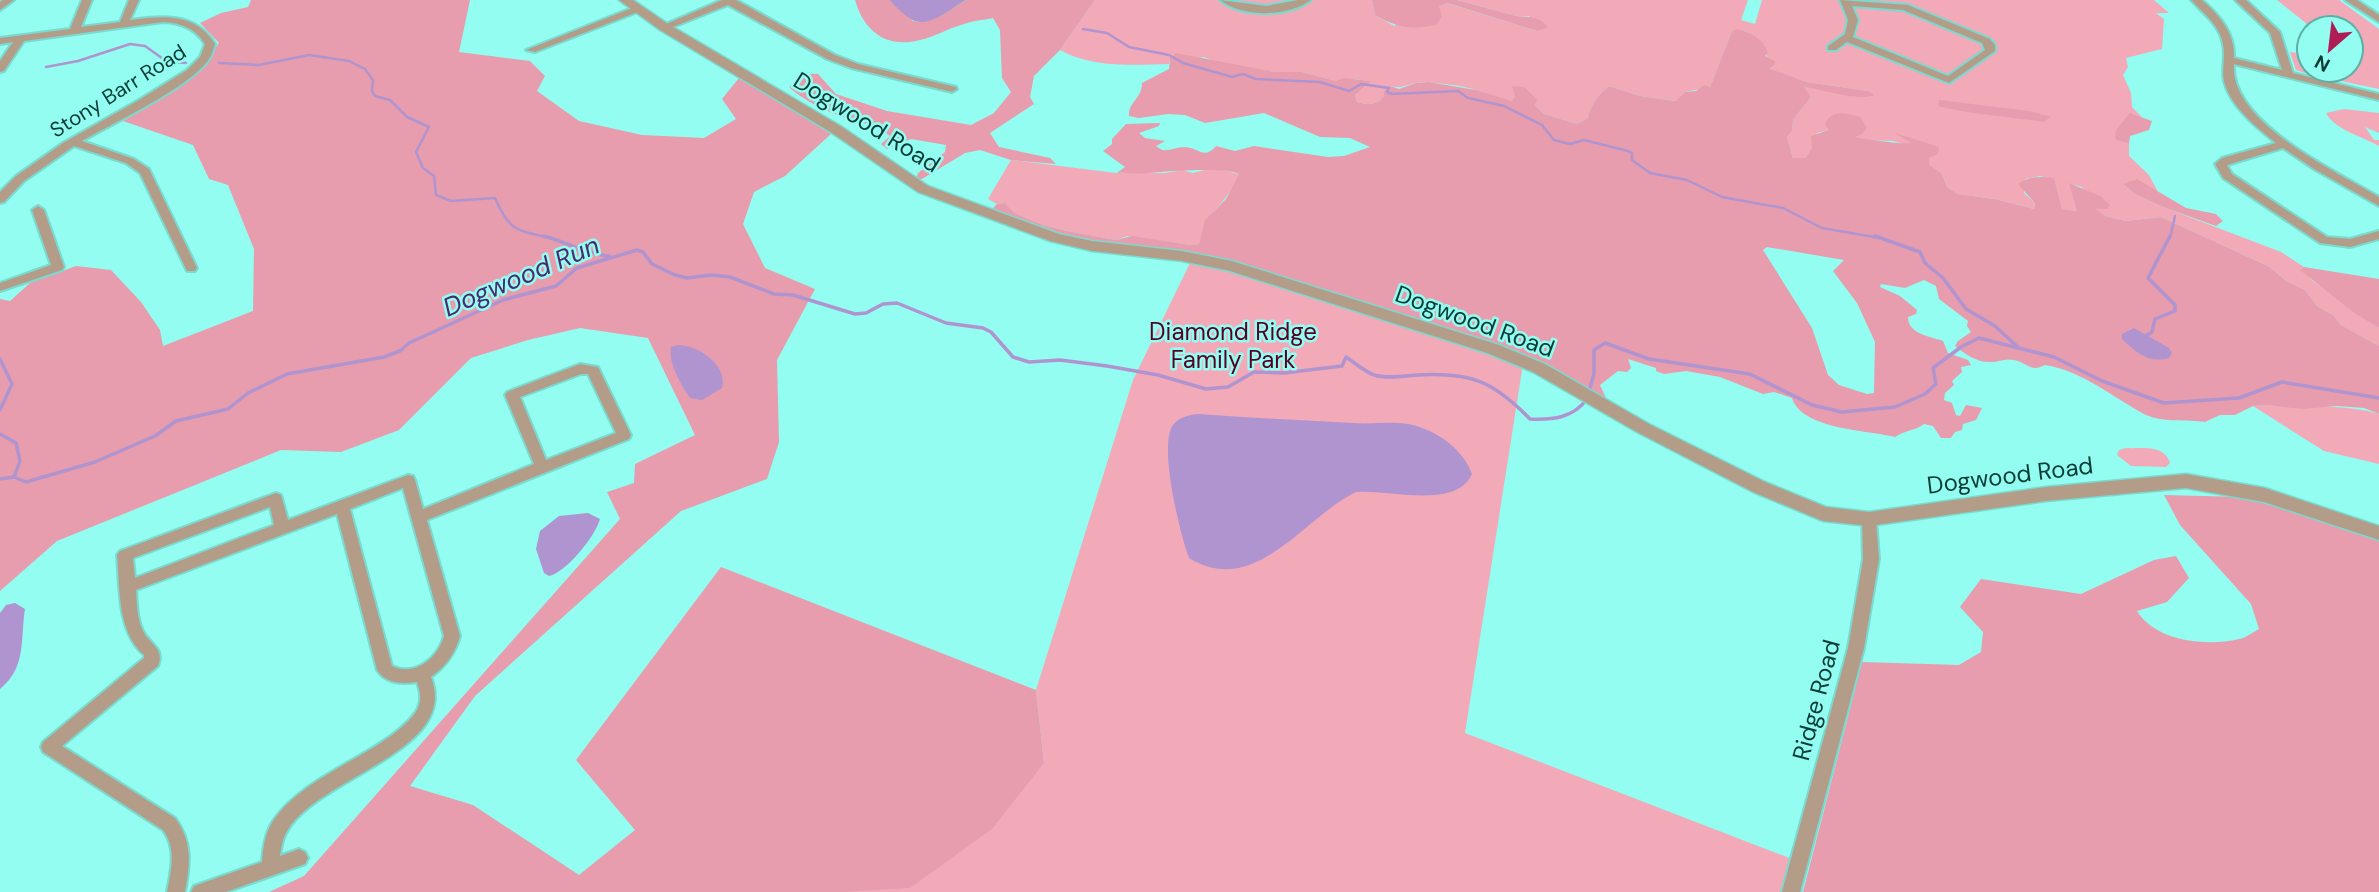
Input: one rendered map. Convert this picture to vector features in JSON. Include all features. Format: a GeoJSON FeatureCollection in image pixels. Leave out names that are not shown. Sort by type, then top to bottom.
{"type":"FeatureCollection","features":[{"type":"Feature","properties":{"kind":"street"},"geometry":{"type":"LineString","coordinates":[[0,7],[9,0]]}},
{"type":"Feature","properties":{"kind":"street"},"geometry":{"type":"LineString","coordinates":[[74,31],[87,0]]}},
{"type":"Feature","properties":{"kind":"street"},"geometry":{"type":"LineString","coordinates":[[124,23],[135,0]]}},
{"type":"Feature","properties":{"kind":"street"},"geometry":{"type":"LineString","coordinates":[[664,27],[730,0],[831,57],[855,66],[952,89]]}},
{"type":"Feature","properties":{"kind":"street"},"geometry":{"type":"LineString","coordinates":[[1225,0],[1249,9],[1292,7],[1306,0]]}},
{"type":"Feature","properties":{"kind":"street"},"geometry":{"type":"LineString","coordinates":[[2196,0],[2226,31],[2230,44],[2228,72],[2235,94],[2249,112],[2285,144],[2379,202]]}},
{"type":"Feature","properties":{"kind":"street"},"geometry":{"type":"LineString","coordinates":[[2240,0],[2275,32],[2289,76]]}},
{"type":"Feature","properties":{"kind":"street"},"geometry":{"type":"LineString","coordinates":[[2350,0],[2377,15]]}},
{"type":"Feature","properties":{"kind":"street"},"geometry":{"type":"LineString","coordinates":[[1832,48],[1850,35],[1853,20],[1847,2],[1905,7],[1986,41],[1990,45],[1990,51],[1949,80],[1846,38]]}},
{"type":"Feature","properties":{"kind":"street"},"geometry":{"type":"LineString","coordinates":[[531,50],[631,5]]}},
{"type":"Feature","properties":{"kind":"street","name":"Dogwood Road"},"geometry":{"type":"LineString","coordinates":[[631,5],[837,131],[906,179],[936,194],[1055,238],[1092,246],[1182,256],[1269,276],[1502,352],[1539,368],[1715,465],[1798,505],[1834,516],[1869,519],[2046,494],[2186,481],[2265,495],[2379,533]]}},
{"type":"Feature","properties":{"kind":"street","name":"Stony Barr Road"},"geometry":{"type":"LineString","coordinates":[[0,41],[163,19],[180,21],[200,30],[206,37],[209,51],[198,66],[179,81],[73,142],[27,173],[0,198]]}},
{"type":"Feature","properties":{"kind":"street"},"geometry":{"type":"LineString","coordinates":[[0,69],[20,39]]}},
{"type":"Feature","properties":{"kind":"street"},"geometry":{"type":"LineString","coordinates":[[2229,60],[2379,97]]}},
{"type":"Feature","properties":{"kind":"street"},"geometry":{"type":"LineString","coordinates":[[73,142],[130,161],[145,171],[191,268]]}},
{"type":"Feature","properties":{"kind":"street"},"geometry":{"type":"LineString","coordinates":[[2285,144],[2227,160],[2221,164],[2222,169],[2227,176],[2324,240],[2350,243],[2379,235]]}},
{"type":"Feature","properties":{"kind":"street"},"geometry":{"type":"LineString","coordinates":[[0,287],[58,267],[38,210]]}},
{"type":"Feature","properties":{"kind":"street"},"geometry":{"type":"LineString","coordinates":[[419,517],[624,435],[593,370],[580,369],[512,395],[542,467]]}},
{"type":"Feature","properties":{"kind":"street"},"geometry":{"type":"LineString","coordinates":[[128,587],[408,480],[452,636],[450,647],[443,657],[422,674],[399,677],[384,670],[380,662],[342,506]]}},
{"type":"Feature","properties":{"kind":"street"},"geometry":{"type":"LineString","coordinates":[[176,892],[182,846],[178,834],[169,824],[49,747],[152,661],[152,652],[144,647],[133,632],[125,555],[276,499],[282,528]]}},
{"type":"Feature","properties":{"kind":"street","name":"Ridge Road"},"geometry":{"type":"LineString","coordinates":[[1791,892],[1856,648],[1871,559],[1869,519]]}},
{"type":"Feature","properties":{"kind":"street"},"geometry":{"type":"LineString","coordinates":[[270,868],[274,838],[294,808],[331,781],[390,747],[413,730],[422,718],[429,695],[422,674]]}},
{"type":"Feature","properties":{"kind":"street"},"geometry":{"type":"LineString","coordinates":[[200,892],[299,858]]}},
{"type":"Feature","properties":{"kind":"green space"},"geometry":{"type":"Polygon","coordinates":[[[1095,0],[1372,0],[1375,15],[1394,26],[1446,3],[1537,31],[1529,16],[1520,17],[1457,0],[1748,0],[1741,20],[1755,24],[1762,0],[2154,0],[2169,13],[2156,13],[2164,19],[2162,49],[2126,58],[2128,67],[2123,75],[2131,93],[2132,107],[2142,117],[2130,114],[2115,138],[2129,144],[2129,156],[2149,175],[2158,192],[2137,180],[2124,185],[2135,194],[2163,207],[2281,252],[2304,267],[2301,269],[2313,281],[2379,328],[2379,346],[2341,325],[2333,315],[2317,306],[2305,290],[2286,281],[2270,267],[2161,217],[2126,221],[2105,216],[2095,209],[2082,187],[2070,184],[2077,211],[2062,209],[2054,179],[2040,176],[2025,179],[2024,193],[2035,203],[2034,209],[1995,199],[1958,194],[1947,187],[1942,174],[1929,164],[1923,148],[1899,134],[1912,143],[1906,145],[1893,141],[1866,140],[1830,130],[1817,133],[1805,158],[1793,158],[1787,137],[1792,131],[1793,120],[1811,97],[1802,86],[1857,97],[1868,91],[1807,82],[1770,70],[1772,67],[1758,41],[1740,30],[1732,31],[1710,87],[1685,92],[1677,101],[1640,96],[1609,86],[1596,100],[1588,118],[1577,124],[1544,114],[1535,105],[1515,97],[1513,101],[1452,85],[1422,82],[1399,87],[1390,86],[1384,90],[1381,99],[1368,104],[1357,102],[1355,95],[1370,81],[1336,81],[1302,72],[1274,72],[1219,63],[1204,57],[1169,61],[1169,64],[1099,63],[1060,50],[1095,0]]]}},
{"type":"Feature","properties":{"kind":"green space"},"geometry":{"type":"Polygon","coordinates":[[[2277,0],[2339,0],[2358,14],[2295,14],[2277,0]]]}},
{"type":"Feature","properties":{"kind":"green space"},"geometry":{"type":"Polygon","coordinates":[[[2365,19],[2379,29],[2379,89],[2355,84],[2365,84],[2365,19]]]}},
{"type":"Feature","properties":{"kind":"green space"},"geometry":{"type":"Polygon","coordinates":[[[2290,52],[2295,53],[2295,67],[2290,52]]]}},
{"type":"Feature","properties":{"kind":"green space"},"geometry":{"type":"Polygon","coordinates":[[[2344,109],[2379,113],[2379,133],[2365,127],[2374,140],[2379,140],[2379,146],[2335,124],[2326,113],[2344,109]]]}},
{"type":"Feature","properties":{"kind":"green space"},"geometry":{"type":"Polygon","coordinates":[[[1011,160],[1116,173],[1165,173],[1183,170],[1192,173],[1214,168],[1239,174],[1230,192],[1207,220],[1199,244],[1190,245],[1127,236],[1116,240],[1072,232],[1043,225],[1015,213],[1005,203],[997,204],[988,199],[1011,160]]]}},
{"type":"Feature","properties":{"kind":"green space","name":"Diamond Ridge Family Park"},"geometry":{"type":"Polygon","coordinates":[[[1191,261],[1228,269],[1523,364],[1465,733],[1792,859],[1783,892],[843,892],[1044,763],[1036,690],[1133,380],[1191,261]]]}},
{"type":"Feature","properties":{"kind":"green space"},"geometry":{"type":"Polygon","coordinates":[[[2253,406],[2337,407],[2379,414],[2379,464],[2324,451],[2253,406]]]}},
{"type":"Feature","properties":{"kind":"green space"},"geometry":{"type":"Polygon","coordinates":[[[2119,450],[2158,450],[2170,463],[2166,467],[2131,466],[2117,455],[2119,450]]]}},
{"type":"Feature","properties":{"kind":"shaded area"},"geometry":{"type":"Polygon","coordinates":[[[251,0],[470,0],[459,52],[530,61],[545,76],[537,91],[579,121],[642,135],[704,138],[736,119],[722,99],[739,78],[831,134],[785,176],[754,192],[743,224],[765,268],[815,289],[777,360],[779,442],[767,479],[681,511],[475,696],[410,786],[473,805],[579,875],[635,830],[576,760],[721,567],[1036,690],[1044,763],[992,829],[910,888],[843,892],[269,892],[304,876],[620,519],[607,492],[634,483],[635,464],[695,435],[648,338],[580,328],[528,340],[471,358],[399,430],[341,452],[281,450],[57,541],[0,591],[0,299],[10,301],[30,283],[76,266],[111,270],[141,302],[160,330],[163,346],[253,311],[254,249],[228,185],[209,179],[193,145],[123,121],[196,72],[219,43],[200,23],[221,13],[248,7],[251,0]]]}},
{"type":"Feature","properties":{"kind":"shaded area"},"geometry":{"type":"Polygon","coordinates":[[[855,0],[889,0],[913,21],[920,22],[940,16],[966,0],[1095,0],[1060,50],[1034,76],[1030,97],[1034,104],[990,133],[999,147],[1050,158],[1056,164],[1011,160],[980,150],[965,153],[922,179],[916,179],[918,173],[945,152],[946,145],[911,139],[887,149],[881,144],[890,136],[878,128],[833,113],[795,92],[789,87],[795,81],[802,76],[818,74],[836,94],[887,111],[971,125],[994,113],[1011,92],[1002,78],[1000,30],[993,18],[965,24],[920,40],[897,42],[878,35],[871,29],[864,21],[855,0]]]}},
{"type":"Feature","properties":{"kind":"shaded area"},"geometry":{"type":"Polygon","coordinates":[[[889,0],[966,0],[935,19],[921,22],[908,17],[889,0]]]}},
{"type":"Feature","properties":{"kind":"shaded area"},"geometry":{"type":"Polygon","coordinates":[[[1372,0],[1457,0],[1520,17],[1536,18],[1548,27],[1537,31],[1447,3],[1439,6],[1442,17],[1436,25],[1405,27],[1375,15],[1372,0]]]}},
{"type":"Feature","properties":{"kind":"shaded area"},"geometry":{"type":"Polygon","coordinates":[[[1737,29],[1760,40],[1768,52],[1765,56],[1776,62],[1770,69],[1807,82],[1868,91],[1874,95],[1850,96],[1804,87],[1811,97],[1793,120],[1792,131],[1787,137],[1793,158],[1805,158],[1812,148],[1811,136],[1829,130],[1825,124],[1831,116],[1850,114],[1860,117],[1867,128],[1855,137],[1911,143],[1895,133],[1939,147],[1938,154],[1929,158],[1929,164],[1942,174],[1947,187],[1958,194],[1995,199],[2034,209],[2035,203],[2018,184],[2031,178],[2049,177],[2054,178],[2062,209],[2077,211],[2069,183],[2102,197],[2110,205],[2107,209],[2096,209],[2105,216],[2126,221],[2161,217],[2270,267],[2286,281],[2305,290],[2317,306],[2333,315],[2341,325],[2379,346],[2379,414],[2364,408],[2337,406],[2302,409],[2267,405],[2253,406],[2235,415],[2220,415],[2205,422],[2168,420],[2146,415],[2084,379],[2058,368],[2045,365],[2036,368],[2011,360],[1986,362],[1967,355],[1955,346],[1971,332],[1967,326],[1968,321],[1939,299],[1936,286],[1924,280],[1905,288],[1881,284],[1880,287],[1900,296],[1917,310],[1916,314],[1908,317],[1915,331],[1943,341],[1948,353],[1968,360],[1971,365],[1961,367],[1962,372],[1952,381],[1954,385],[1945,393],[1944,400],[1952,403],[1956,415],[1960,416],[1966,405],[1982,408],[1976,420],[1963,424],[1962,430],[1955,432],[1951,438],[1941,438],[1933,426],[1924,424],[1895,437],[1838,427],[1809,417],[1798,409],[1792,398],[1774,392],[1763,394],[1720,377],[1686,371],[1664,374],[1656,371],[1656,368],[1628,359],[1631,368],[1627,372],[1618,371],[1600,385],[1606,398],[1604,400],[1538,364],[1267,272],[1077,241],[990,211],[997,204],[1005,203],[1015,213],[1043,225],[1072,232],[1116,240],[1132,236],[1199,244],[1205,220],[1226,199],[1239,174],[1210,170],[1117,173],[1125,167],[1103,151],[1112,144],[1112,139],[1126,124],[1160,123],[1159,126],[1139,133],[1145,138],[1165,141],[1156,146],[1162,150],[1185,147],[1205,153],[1216,146],[1235,151],[1254,146],[1328,157],[1344,156],[1370,147],[1350,138],[1320,137],[1264,113],[1205,123],[1185,115],[1168,114],[1139,118],[1129,116],[1142,83],[1169,69],[1170,58],[1176,53],[1274,72],[1302,72],[1336,81],[1343,78],[1371,81],[1355,95],[1357,102],[1365,104],[1378,102],[1384,96],[1384,90],[1390,86],[1399,89],[1416,83],[1428,82],[1476,90],[1512,101],[1515,97],[1512,86],[1524,87],[1537,99],[1535,105],[1544,114],[1577,124],[1588,118],[1596,100],[1609,86],[1640,96],[1676,101],[1685,92],[1696,91],[1704,85],[1710,87],[1732,31],[1737,29]],[[1767,247],[1763,250],[1812,328],[1828,375],[1839,385],[1867,394],[1874,393],[1875,342],[1857,303],[1833,271],[1844,260],[1767,247]]]}},
{"type":"Feature","properties":{"kind":"shaded area"},"geometry":{"type":"Polygon","coordinates":[[[1939,100],[2030,111],[2051,117],[2043,122],[1964,111],[1938,106],[1939,100]]]}},
{"type":"Feature","properties":{"kind":"shaded area"},"geometry":{"type":"Polygon","coordinates":[[[2130,113],[2152,121],[2149,130],[2130,136],[2129,144],[2115,139],[2116,130],[2130,113]]]}},
{"type":"Feature","properties":{"kind":"shaded area"},"geometry":{"type":"Polygon","coordinates":[[[2137,179],[2186,208],[2216,214],[2223,221],[2216,226],[2163,207],[2135,194],[2123,184],[2137,179]]]}},
{"type":"Feature","properties":{"kind":"shaded area"},"geometry":{"type":"Polygon","coordinates":[[[2304,267],[2379,279],[2379,328],[2353,312],[2300,270],[2304,267]]]}},
{"type":"Feature","properties":{"kind":"shaded area"},"geometry":{"type":"Polygon","coordinates":[[[2134,328],[2169,348],[2172,353],[2169,358],[2149,358],[2132,348],[2122,339],[2122,334],[2134,328]]]}},
{"type":"Feature","properties":{"kind":"shaded area"},"geometry":{"type":"Polygon","coordinates":[[[678,345],[694,348],[710,358],[720,372],[722,388],[702,400],[690,398],[671,360],[671,347],[678,345]]]}},
{"type":"Feature","properties":{"kind":"shaded area"},"geometry":{"type":"Polygon","coordinates":[[[1198,414],[1414,425],[1438,435],[1452,446],[1464,459],[1472,474],[1464,485],[1452,492],[1437,495],[1356,492],[1337,503],[1278,549],[1257,561],[1236,568],[1213,568],[1189,558],[1176,511],[1169,470],[1169,435],[1173,425],[1181,418],[1198,414]]]}},
{"type":"Feature","properties":{"kind":"shaded area"},"geometry":{"type":"Polygon","coordinates":[[[2164,495],[2243,497],[2379,537],[2379,892],[1803,892],[1862,662],[1959,665],[1981,652],[1983,632],[1960,607],[1981,579],[2081,594],[2154,560],[2176,556],[2189,578],[2167,602],[2137,611],[2145,621],[2168,635],[2197,642],[2239,639],[2259,629],[2251,604],[2180,525],[2164,495]]]}},
{"type":"Feature","properties":{"kind":"shaded area"},"geometry":{"type":"Polygon","coordinates":[[[588,513],[600,519],[586,544],[556,573],[549,576],[544,573],[536,549],[540,531],[559,516],[588,513]]]}},
{"type":"Feature","properties":{"kind":"shaded area"},"geometry":{"type":"Polygon","coordinates":[[[15,603],[25,609],[21,652],[15,671],[0,689],[0,613],[6,605],[15,603]]]}},
{"type":"Feature","properties":{"kind":"waterway"},"geometry":{"type":"LineString","coordinates":[[1083,29],[1107,33],[1129,47],[1169,55],[1183,63],[1232,77],[1243,74],[1256,79],[1320,82],[1349,91],[1361,84],[1389,88],[1387,92],[1392,94],[1458,91],[1468,98],[1504,106],[1542,125],[1554,140],[1570,144],[1584,140],[1628,151],[1632,153],[1632,160],[1650,173],[1687,180],[1722,197],[1783,208],[1822,228],[1880,238]]}},
{"type":"Feature","properties":{"kind":"waterway"},"geometry":{"type":"LineString","coordinates":[[46,67],[78,61],[130,44],[145,46],[166,61],[186,63]]}},
{"type":"Feature","properties":{"kind":"waterway"},"geometry":{"type":"LineString","coordinates":[[219,63],[259,65],[309,55],[349,61],[365,69],[373,80],[372,91],[375,96],[390,100],[407,117],[429,127],[416,152],[423,168],[434,176],[436,195],[451,201],[495,198],[505,217],[515,228],[547,237]]}},
{"type":"Feature","properties":{"kind":"waterway"},"geometry":{"type":"LineString","coordinates":[[2170,238],[2175,216]]}},
{"type":"Feature","properties":{"kind":"waterway"},"geometry":{"type":"LineString","coordinates":[[543,236],[547,237]]}},
{"type":"Feature","properties":{"kind":"waterway"},"geometry":{"type":"LineString","coordinates":[[1875,236],[1920,252],[1925,263],[1943,278],[1966,309],[1995,326],[2019,348]]}},
{"type":"Feature","properties":{"kind":"waterway"},"geometry":{"type":"LineString","coordinates":[[2147,335],[2152,332],[2155,319],[2175,311],[2175,305],[2148,278],[2170,236]]}},
{"type":"Feature","properties":{"kind":"waterway"},"geometry":{"type":"LineString","coordinates":[[547,237],[609,256]]}},
{"type":"Feature","properties":{"kind":"waterway","name":"Dogwood Run"},"geometry":{"type":"LineString","coordinates":[[14,477],[26,482],[95,462],[155,436],[176,421],[228,409],[248,393],[287,374],[384,357],[503,300],[556,286],[577,268],[637,250],[643,252],[652,264],[675,275],[687,278],[711,275],[730,277],[774,294],[793,295],[855,314],[866,313],[883,304],[897,303],[946,323],[983,328],[991,332],[1013,357],[1029,362],[1060,360],[1107,366],[1158,375],[1206,389],[1228,387],[1254,372],[1284,373],[1342,366],[1346,357],[1379,376],[1437,374],[1480,382],[1504,396],[1530,419],[1547,419],[1569,414],[1587,399]]}},
{"type":"Feature","properties":{"kind":"waterway","name":"Dogwood Run"},"geometry":{"type":"LineString","coordinates":[[1589,391],[1594,374],[1594,350],[1605,343],[1649,359],[1750,374],[1812,405],[1842,412],[1895,407],[1925,394],[1936,384],[1933,368],[1961,347],[1979,338],[2054,357],[2102,381],[2164,403],[2239,398],[2282,382],[2379,398]]}},
{"type":"Feature","properties":{"kind":"waterway","name":"Dogwood Run"},"geometry":{"type":"LineString","coordinates":[[0,359],[12,384],[0,410]]}},
{"type":"Feature","properties":{"kind":"waterway","name":"Dogwood Run"},"geometry":{"type":"LineString","coordinates":[[0,434],[16,443],[20,461],[14,477]]}},
{"type":"Feature","properties":{"kind":"waterway"},"geometry":{"type":"LineString","coordinates":[[0,479],[14,477]]}}]}
